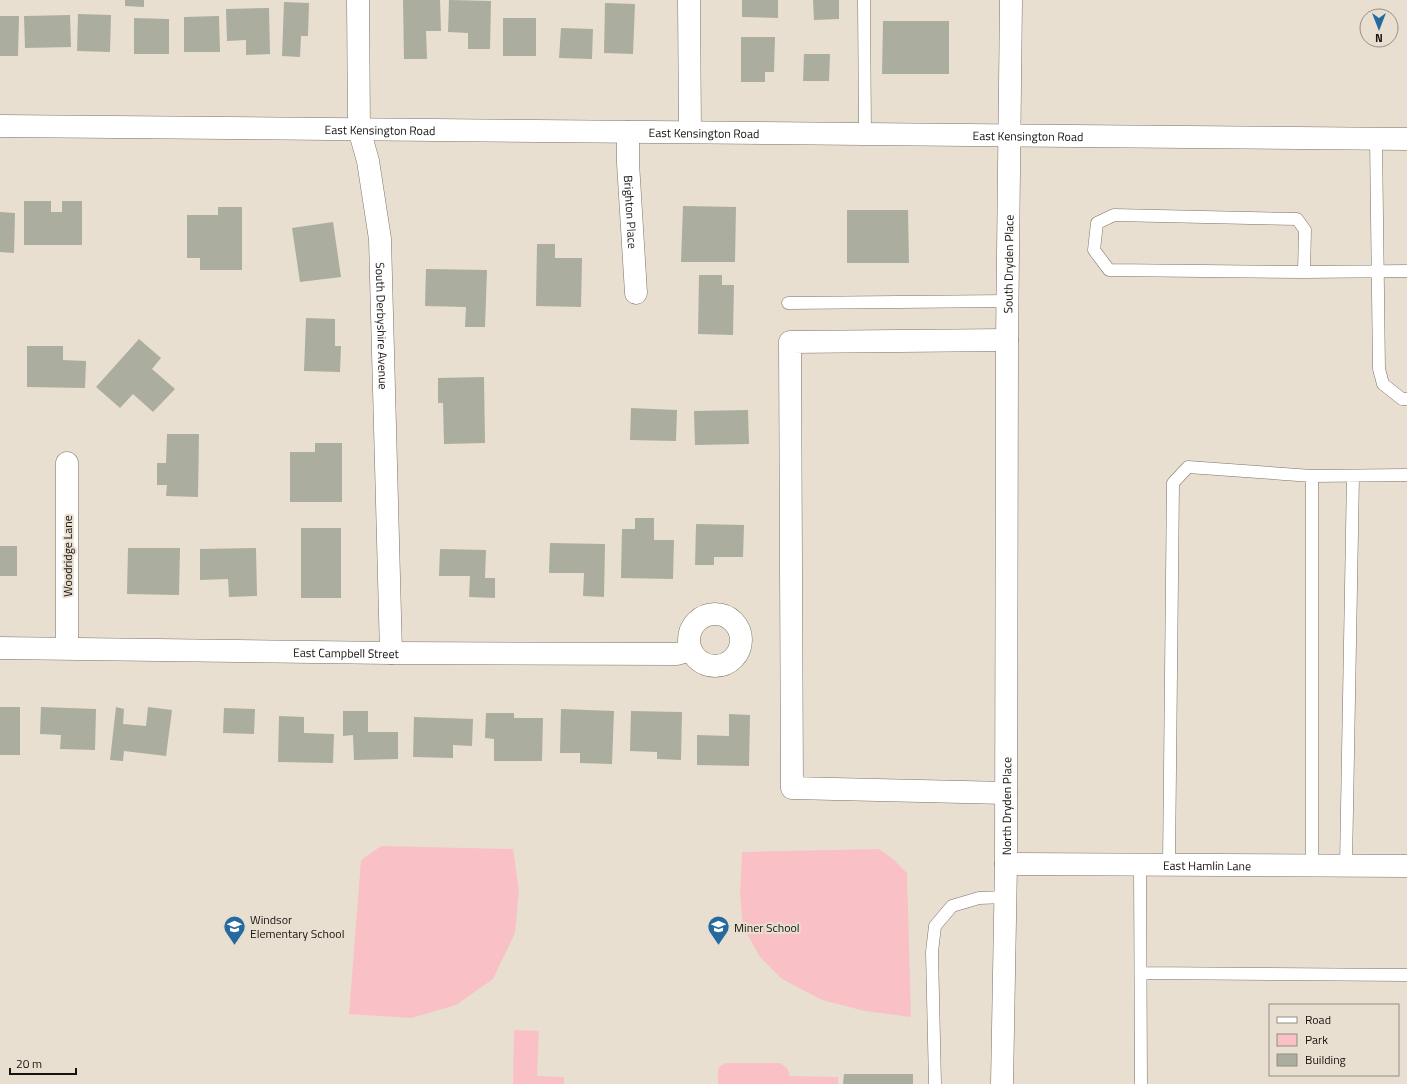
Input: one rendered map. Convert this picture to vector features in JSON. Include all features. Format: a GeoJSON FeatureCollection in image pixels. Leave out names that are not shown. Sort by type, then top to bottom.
{"type":"FeatureCollection","features":[{"type":"Feature","properties":{"kind":"street","name":"South Derbyshire Avenue"},"geometry":{"type":"LineString","coordinates":[[358,0],[359,129],[368,161],[380,239],[391,653]]}},
{"type":"Feature","properties":{"kind":"street"},"geometry":{"type":"LineString","coordinates":[[689,0],[690,132]]}},
{"type":"Feature","properties":{"kind":"street","name":"South Dryden Place"},"geometry":{"type":"LineString","coordinates":[[1008,528],[1007,340],[1011,0]]}},
{"type":"Feature","properties":{"kind":"street","name":"East Kensington Road"},"geometry":{"type":"LineString","coordinates":[[0,126],[1407,139]]}},
{"type":"Feature","properties":{"kind":"street","name":"Brighton Place"},"geometry":{"type":"LineString","coordinates":[[628,132],[628,163],[636,293]]}},
{"type":"Feature","properties":{"kind":"street"},"geometry":{"type":"LineString","coordinates":[[1006,793],[792,788],[790,342],[1007,340]]}},
{"type":"Feature","properties":{"kind":"street","name":"Woodridge Lane"},"geometry":{"type":"LineString","coordinates":[[67,463],[67,648]]}},
{"type":"Feature","properties":{"kind":"street","name":"North Dryden Place"},"geometry":{"type":"LineString","coordinates":[[1002,1084],[1006,897],[1008,528]]}},
{"type":"Feature","properties":{"kind":"street","name":"East Campbell Street"},"geometry":{"type":"LineString","coordinates":[[0,648],[391,653],[677,654],[691,650]]}},
{"type":"Feature","properties":{"kind":"street","name":"East Hamlin Lane"},"geometry":{"type":"LineString","coordinates":[[1006,864],[1312,864],[1407,866]]}},
{"type":"Feature","properties":{"kind":"lane"},"geometry":{"type":"LineString","coordinates":[[864,0],[865,134]]}},
{"type":"Feature","properties":{"kind":"lane"},"geometry":{"type":"LineString","coordinates":[[1376,139],[1379,369],[1383,384],[1402,399],[1407,399]]}},
{"type":"Feature","properties":{"kind":"lane"},"geometry":{"type":"LineString","coordinates":[[1304,272],[1305,230],[1297,218],[1114,215],[1097,223],[1094,250],[1109,270],[1304,272],[1378,271],[1407,272]]}},
{"type":"Feature","properties":{"kind":"lane"},"geometry":{"type":"LineString","coordinates":[[788,303],[1008,301]]}},
{"type":"Feature","properties":{"kind":"lane"},"geometry":{"type":"LineString","coordinates":[[1169,864],[1173,483],[1188,467],[1312,476],[1407,475]]}},
{"type":"Feature","properties":{"kind":"lane"},"geometry":{"type":"LineString","coordinates":[[1312,476],[1312,864]]}},
{"type":"Feature","properties":{"kind":"lane"},"geometry":{"type":"LineString","coordinates":[[1346,865],[1353,476]]}},
{"type":"Feature","properties":{"kind":"lane"},"geometry":{"type":"LineString","coordinates":[[1140,864],[1142,1084]]}},
{"type":"Feature","properties":{"kind":"lane"},"geometry":{"type":"LineString","coordinates":[[934,1084],[932,952],[935,926],[952,906],[979,898],[1006,897]]}},
{"type":"Feature","properties":{"kind":"lane"},"geometry":{"type":"LineString","coordinates":[[1141,972],[1407,974]]}},
{"type":"Feature","properties":{"kind":"green space"},"geometry":{"type":"Polygon","coordinates":[[[381,846],[513,849],[519,891],[515,933],[493,979],[456,1005],[411,1018],[349,1014],[361,860],[381,846]]]}},
{"type":"Feature","properties":{"kind":"green space"},"geometry":{"type":"Polygon","coordinates":[[[879,849],[893,859],[907,873],[911,1017],[865,1011],[822,1000],[782,979],[760,957],[743,927],[740,895],[742,852],[879,849]]]}},
{"type":"Feature","properties":{"kind":"green space"},"geometry":{"type":"Polygon","coordinates":[[[514,1030],[539,1031],[537,1076],[564,1077],[564,1084],[513,1084],[514,1030]]]}},
{"type":"Feature","properties":{"kind":"green space"},"geometry":{"type":"Polygon","coordinates":[[[726,1063],[780,1063],[787,1068],[790,1076],[838,1077],[838,1084],[718,1084],[718,1070],[720,1066],[726,1063]]]}},
{"type":"Feature","properties":{"kind":"building"},"geometry":{"type":"Polygon","coordinates":[[[125,0],[144,0],[144,7],[125,6],[125,0]]]}},
{"type":"Feature","properties":{"kind":"building"},"geometry":{"type":"Polygon","coordinates":[[[403,0],[440,0],[441,31],[426,31],[427,59],[404,59],[403,0]]]}},
{"type":"Feature","properties":{"kind":"building"},"geometry":{"type":"Polygon","coordinates":[[[449,0],[491,1],[490,49],[468,49],[468,33],[448,32],[449,0]]]}},
{"type":"Feature","properties":{"kind":"building"},"geometry":{"type":"Polygon","coordinates":[[[742,0],[778,0],[778,18],[742,17],[742,0]]]}},
{"type":"Feature","properties":{"kind":"building"},"geometry":{"type":"Polygon","coordinates":[[[813,0],[839,0],[839,19],[814,20],[813,0]]]}},
{"type":"Feature","properties":{"kind":"building"},"geometry":{"type":"Polygon","coordinates":[[[284,2],[309,3],[308,36],[301,36],[300,57],[282,56],[284,2]]]}},
{"type":"Feature","properties":{"kind":"building"},"geometry":{"type":"Polygon","coordinates":[[[605,3],[635,4],[633,54],[604,53],[605,3]]]}},
{"type":"Feature","properties":{"kind":"building"},"geometry":{"type":"Polygon","coordinates":[[[269,8],[270,54],[246,55],[246,40],[227,41],[226,9],[269,8]]]}},
{"type":"Feature","properties":{"kind":"building"},"geometry":{"type":"Polygon","coordinates":[[[78,14],[111,15],[110,52],[77,51],[78,14]]]}},
{"type":"Feature","properties":{"kind":"building"},"geometry":{"type":"Polygon","coordinates":[[[70,15],[71,47],[25,48],[24,16],[70,15]]]}},
{"type":"Feature","properties":{"kind":"building"},"geometry":{"type":"Polygon","coordinates":[[[0,16],[19,16],[18,56],[0,56],[0,16]]]}},
{"type":"Feature","properties":{"kind":"building"},"geometry":{"type":"Polygon","coordinates":[[[219,16],[220,52],[184,52],[184,17],[219,16]]]}},
{"type":"Feature","properties":{"kind":"building"},"geometry":{"type":"Polygon","coordinates":[[[134,18],[169,19],[169,54],[134,54],[134,18]]]}},
{"type":"Feature","properties":{"kind":"building"},"geometry":{"type":"Polygon","coordinates":[[[503,18],[536,18],[536,56],[503,56],[503,18]]]}},
{"type":"Feature","properties":{"kind":"building"},"geometry":{"type":"Polygon","coordinates":[[[883,21],[949,21],[949,74],[882,74],[883,21]]]}},
{"type":"Feature","properties":{"kind":"building"},"geometry":{"type":"Polygon","coordinates":[[[561,28],[593,29],[592,59],[559,58],[561,28]]]}},
{"type":"Feature","properties":{"kind":"building"},"geometry":{"type":"Polygon","coordinates":[[[741,37],[775,37],[774,72],[765,72],[765,82],[741,82],[741,37]]]}},
{"type":"Feature","properties":{"kind":"building"},"geometry":{"type":"Polygon","coordinates":[[[804,54],[830,54],[829,81],[803,81],[804,54]]]}},
{"type":"Feature","properties":{"kind":"building"},"geometry":{"type":"Polygon","coordinates":[[[24,201],[51,201],[51,212],[62,212],[62,201],[82,201],[82,245],[24,245],[24,201]]]}},
{"type":"Feature","properties":{"kind":"building"},"geometry":{"type":"Polygon","coordinates":[[[683,206],[736,207],[735,262],[681,262],[683,206]]]}},
{"type":"Feature","properties":{"kind":"building"},"geometry":{"type":"Polygon","coordinates":[[[218,207],[242,207],[242,270],[200,270],[200,258],[187,258],[187,215],[218,215],[218,207]]]}},
{"type":"Feature","properties":{"kind":"building"},"geometry":{"type":"Polygon","coordinates":[[[847,210],[908,210],[909,263],[847,263],[847,210]]]}},
{"type":"Feature","properties":{"kind":"building"},"geometry":{"type":"Polygon","coordinates":[[[0,212],[15,213],[14,253],[0,252],[0,212]]]}},
{"type":"Feature","properties":{"kind":"building"},"geometry":{"type":"Polygon","coordinates":[[[333,222],[341,277],[300,282],[292,228],[333,222]]]}},
{"type":"Feature","properties":{"kind":"building"},"geometry":{"type":"Polygon","coordinates":[[[537,244],[555,244],[555,258],[582,258],[581,307],[536,306],[537,244]]]}},
{"type":"Feature","properties":{"kind":"building"},"geometry":{"type":"Polygon","coordinates":[[[426,269],[487,270],[485,327],[465,327],[466,307],[425,306],[426,269]]]}},
{"type":"Feature","properties":{"kind":"building"},"geometry":{"type":"Polygon","coordinates":[[[699,275],[722,275],[722,285],[734,285],[733,335],[698,334],[699,275]]]}},
{"type":"Feature","properties":{"kind":"building"},"geometry":{"type":"Polygon","coordinates":[[[306,318],[335,319],[335,346],[341,346],[340,372],[304,371],[306,318]]]}},
{"type":"Feature","properties":{"kind":"building"},"geometry":{"type":"Polygon","coordinates":[[[139,339],[161,358],[152,369],[175,389],[153,412],[133,394],[120,408],[96,387],[139,339]]]}},
{"type":"Feature","properties":{"kind":"building"},"geometry":{"type":"Polygon","coordinates":[[[27,346],[63,346],[63,360],[86,361],[85,388],[27,387],[27,346]]]}},
{"type":"Feature","properties":{"kind":"building"},"geometry":{"type":"Polygon","coordinates":[[[484,377],[485,443],[444,444],[443,403],[438,403],[438,378],[484,377]]]}},
{"type":"Feature","properties":{"kind":"building"},"geometry":{"type":"Polygon","coordinates":[[[631,408],[677,410],[676,441],[630,440],[631,408]]]}},
{"type":"Feature","properties":{"kind":"building"},"geometry":{"type":"Polygon","coordinates":[[[748,410],[749,444],[695,445],[694,411],[748,410]]]}},
{"type":"Feature","properties":{"kind":"building"},"geometry":{"type":"Polygon","coordinates":[[[167,434],[199,434],[198,497],[166,496],[167,485],[157,485],[157,463],[166,463],[167,434]]]}},
{"type":"Feature","properties":{"kind":"building"},"geometry":{"type":"Polygon","coordinates":[[[315,443],[342,443],[342,502],[290,502],[290,452],[315,452],[315,443]]]}},
{"type":"Feature","properties":{"kind":"building"},"geometry":{"type":"Polygon","coordinates":[[[635,518],[654,518],[654,540],[674,540],[673,579],[621,578],[622,529],[635,529],[635,518]]]}},
{"type":"Feature","properties":{"kind":"building"},"geometry":{"type":"Polygon","coordinates":[[[696,524],[744,525],[743,557],[714,557],[714,565],[695,565],[696,524]]]}},
{"type":"Feature","properties":{"kind":"building"},"geometry":{"type":"Polygon","coordinates":[[[301,528],[341,528],[341,598],[301,598],[301,528]]]}},
{"type":"Feature","properties":{"kind":"building"},"geometry":{"type":"Polygon","coordinates":[[[550,543],[605,544],[604,597],[583,596],[584,573],[549,573],[550,543]]]}},
{"type":"Feature","properties":{"kind":"building"},"geometry":{"type":"Polygon","coordinates":[[[0,546],[17,546],[17,576],[0,576],[0,546]]]}},
{"type":"Feature","properties":{"kind":"building"},"geometry":{"type":"Polygon","coordinates":[[[128,548],[180,548],[179,595],[127,594],[128,548]]]}},
{"type":"Feature","properties":{"kind":"building"},"geometry":{"type":"Polygon","coordinates":[[[256,548],[257,596],[229,597],[228,579],[200,580],[200,549],[256,548]]]}},
{"type":"Feature","properties":{"kind":"building"},"geometry":{"type":"Polygon","coordinates":[[[440,549],[486,550],[485,578],[495,578],[495,598],[469,597],[470,576],[439,576],[440,549]]]}},
{"type":"Feature","properties":{"kind":"building"},"geometry":{"type":"Polygon","coordinates":[[[0,707],[20,707],[20,755],[0,755],[0,707]]]}},
{"type":"Feature","properties":{"kind":"building"},"geometry":{"type":"Polygon","coordinates":[[[41,707],[96,709],[95,750],[60,749],[61,735],[40,734],[41,707]]]}},
{"type":"Feature","properties":{"kind":"building"},"geometry":{"type":"Polygon","coordinates":[[[116,707],[124,709],[123,724],[146,726],[148,707],[172,710],[166,756],[124,751],[123,761],[110,760],[116,707]]]}},
{"type":"Feature","properties":{"kind":"building"},"geometry":{"type":"Polygon","coordinates":[[[224,708],[255,709],[254,734],[223,733],[224,708]]]}},
{"type":"Feature","properties":{"kind":"building"},"geometry":{"type":"Polygon","coordinates":[[[561,709],[614,711],[612,764],[580,763],[580,753],[560,753],[561,709]]]}},
{"type":"Feature","properties":{"kind":"building"},"geometry":{"type":"Polygon","coordinates":[[[343,711],[368,711],[368,732],[398,732],[398,759],[354,760],[353,735],[343,736],[343,711]]]}},
{"type":"Feature","properties":{"kind":"building"},"geometry":{"type":"Polygon","coordinates":[[[631,711],[682,712],[681,760],[657,759],[657,752],[630,751],[631,711]]]}},
{"type":"Feature","properties":{"kind":"building"},"geometry":{"type":"Polygon","coordinates":[[[486,713],[514,713],[514,718],[543,718],[542,761],[494,761],[494,739],[485,738],[486,713]]]}},
{"type":"Feature","properties":{"kind":"building"},"geometry":{"type":"Polygon","coordinates":[[[729,714],[750,715],[749,766],[697,765],[697,735],[729,736],[729,714]]]}},
{"type":"Feature","properties":{"kind":"building"},"geometry":{"type":"Polygon","coordinates":[[[279,716],[304,717],[304,733],[334,734],[333,763],[278,762],[279,716]]]}},
{"type":"Feature","properties":{"kind":"building"},"geometry":{"type":"Polygon","coordinates":[[[414,717],[473,719],[472,746],[453,745],[453,758],[413,757],[414,717]]]}},
{"type":"Feature","properties":{"kind":"building"},"geometry":{"type":"Polygon","coordinates":[[[844,1074],[913,1074],[913,1084],[843,1084],[844,1074]]]}},
{"type":"Feature","properties":{"kind":"place","name":"Windsor Elementary School"},"geometry":{"type":"Point","coordinates":[234,946]}},
{"type":"Feature","properties":{"kind":"place","name":"Miner School"},"geometry":{"type":"Point","coordinates":[718,946]}}]}
